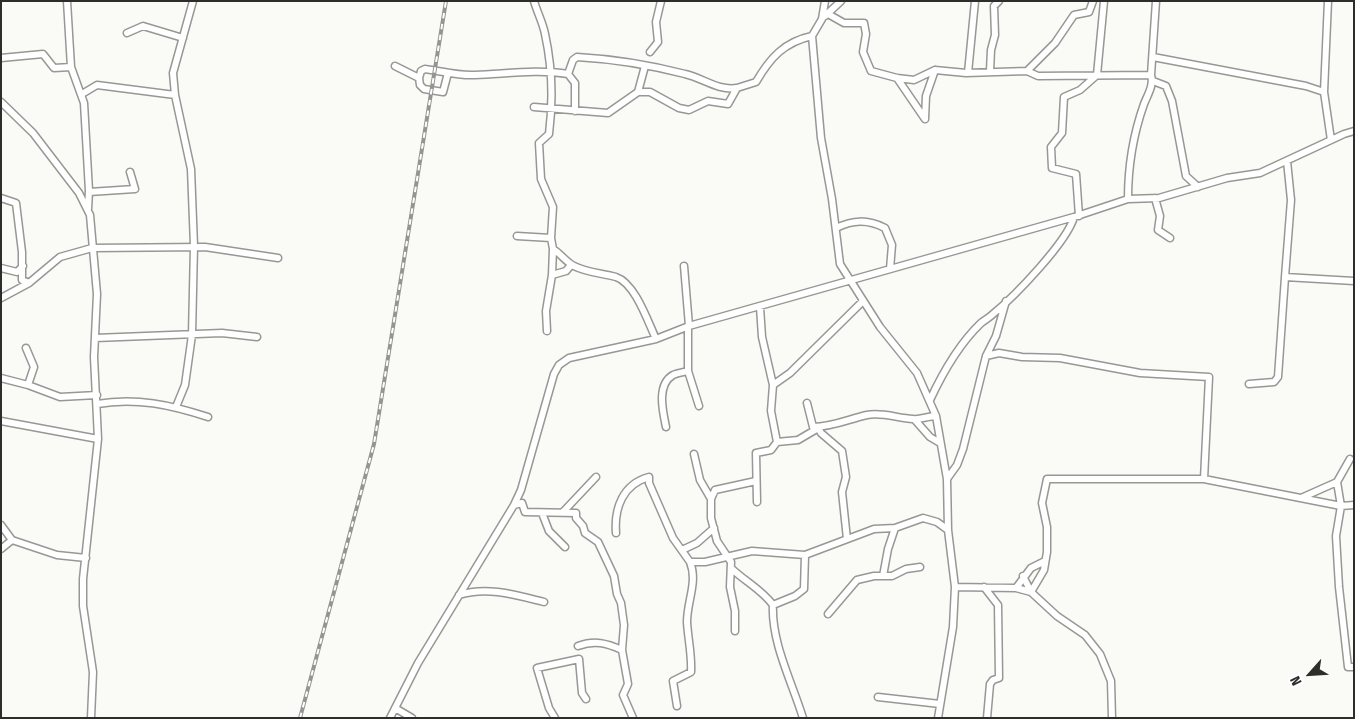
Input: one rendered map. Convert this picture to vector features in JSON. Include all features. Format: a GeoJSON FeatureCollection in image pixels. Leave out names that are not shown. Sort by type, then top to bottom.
{"type":"FeatureCollection","features":[{"type":"Feature","properties":{"kind":"street"},"geometry":{"type":"LineString","coordinates":[[67,1],[70,67],[84,103],[89,192],[88,210],[97,294],[95,338],[98,439],[83,606],[93,672],[91,718]]}},
{"type":"Feature","properties":{"kind":"street"},"geometry":{"type":"LineString","coordinates":[[176,407],[185,385],[192,334],[194,247],[191,169],[175,95],[174,73],[194,1]]}},
{"type":"Feature","properties":{"kind":"street"},"geometry":{"type":"LineString","coordinates":[[534,1],[545,33],[552,108],[549,134],[539,143],[541,178],[553,207],[551,238],[553,249],[552,275],[546,311],[547,331]]}},
{"type":"Feature","properties":{"kind":"street"},"geometry":{"type":"LineString","coordinates":[[650,52],[658,42],[656,22],[661,1]]}},
{"type":"Feature","properties":{"kind":"street"},"geometry":{"type":"LineString","coordinates":[[841,1],[822,19],[812,36],[821,138],[840,264],[880,327],[917,372],[936,416],[947,479],[948,530],[955,587],[953,627],[938,717],[942,718]]}},
{"type":"Feature","properties":{"kind":"street"},"geometry":{"type":"LineString","coordinates":[[968,73],[975,1]]}},
{"type":"Feature","properties":{"kind":"street"},"geometry":{"type":"LineString","coordinates":[[990,71],[991,50],[995,35],[994,6],[999,1]]}},
{"type":"Feature","properties":{"kind":"street"},"geometry":{"type":"LineString","coordinates":[[1027,71],[1055,44],[1074,15],[1089,12],[1093,1]]}},
{"type":"Feature","properties":{"kind":"street"},"geometry":{"type":"LineString","coordinates":[[930,400],[943,372],[958,351],[981,323],[1006,301],[1071,229],[1077,217],[1076,174],[1052,168],[1051,147],[1062,133],[1064,97],[1080,90],[1097,75],[1104,1]]}},
{"type":"Feature","properties":{"kind":"street"},"geometry":{"type":"LineString","coordinates":[[1128,199],[1128,167],[1139,119],[1152,78],[1156,1]]}},
{"type":"Feature","properties":{"kind":"street"},"geometry":{"type":"LineString","coordinates":[[1328,1],[1324,92],[1331,140]]}},
{"type":"Feature","properties":{"kind":"street"},"geometry":{"type":"LineString","coordinates":[[822,19],[825,2]]}},
{"type":"Feature","properties":{"kind":"street"},"geometry":{"type":"LineString","coordinates":[[828,14],[844,23],[864,24],[866,34],[863,52],[872,71],[896,78],[914,80],[935,70],[968,73],[1027,71],[1038,76],[1097,75],[1152,78],[1166,86],[1169,93],[1186,176],[1198,187]]}},
{"type":"Feature","properties":{"kind":"street"},"geometry":{"type":"LineString","coordinates":[[127,34],[143,26],[183,38]]}},
{"type":"Feature","properties":{"kind":"street"},"geometry":{"type":"LineString","coordinates":[[568,74],[573,60],[577,57],[603,58],[686,74],[726,90],[756,82],[767,64],[794,40],[812,36]]}},
{"type":"Feature","properties":{"kind":"street"},"geometry":{"type":"LineString","coordinates":[[1,58],[43,54],[54,68],[70,67]]}},
{"type":"Feature","properties":{"kind":"street"},"geometry":{"type":"LineString","coordinates":[[1153,57],[1306,86],[1324,92]]}},
{"type":"Feature","properties":{"kind":"street"},"geometry":{"type":"LineString","coordinates":[[395,66],[419,78]]}},
{"type":"Feature","properties":{"kind":"street"},"geometry":{"type":"LineString","coordinates":[[638,92],[645,66]]}},
{"type":"Feature","properties":{"kind":"street"},"geometry":{"type":"LineString","coordinates":[[448,73],[443,92],[424,89],[420,85],[419,78],[421,72],[425,69],[473,75],[549,71],[568,74],[575,83],[575,111]]}},
{"type":"Feature","properties":{"kind":"street"},"geometry":{"type":"LineString","coordinates":[[896,78],[925,119],[926,96],[935,70]]}},
{"type":"Feature","properties":{"kind":"street"},"geometry":{"type":"LineString","coordinates":[[82,94],[97,85],[175,95]]}},
{"type":"Feature","properties":{"kind":"street"},"geometry":{"type":"LineString","coordinates":[[534,107],[608,113],[638,92],[650,92],[679,108],[689,110],[708,102],[728,104],[737,88]]}},
{"type":"Feature","properties":{"kind":"street"},"geometry":{"type":"LineString","coordinates":[[1,102],[33,133],[79,192],[88,210]]}},
{"type":"Feature","properties":{"kind":"street"},"geometry":{"type":"LineString","coordinates":[[390,718],[418,663],[514,505],[521,490],[546,397],[560,364],[570,358],[656,339],[689,326],[760,308],[850,280],[1077,217],[1128,199],[1155,198],[1227,178],[1260,173],[1331,140],[1354,132]]}},
{"type":"Feature","properties":{"kind":"street"},"geometry":{"type":"LineString","coordinates":[[1249,384],[1274,382],[1278,378],[1291,200],[1287,161]]}},
{"type":"Feature","properties":{"kind":"street"},"geometry":{"type":"LineString","coordinates":[[89,192],[135,189],[130,172]]}},
{"type":"Feature","properties":{"kind":"street"},"geometry":{"type":"LineString","coordinates":[[1,198],[16,203],[23,266],[22,280],[29,284]]}},
{"type":"Feature","properties":{"kind":"street"},"geometry":{"type":"LineString","coordinates":[[1155,198],[1160,216],[1158,230],[1170,238]]}},
{"type":"Feature","properties":{"kind":"street"},"geometry":{"type":"LineString","coordinates":[[836,228],[852,220],[874,222],[885,228],[892,244],[890,269]]}},
{"type":"Feature","properties":{"kind":"street"},"geometry":{"type":"LineString","coordinates":[[517,236],[551,238]]}},
{"type":"Feature","properties":{"kind":"street"},"geometry":{"type":"LineString","coordinates":[[1,298],[29,284],[60,257],[92,248],[194,247],[278,258]]}},
{"type":"Feature","properties":{"kind":"street"},"geometry":{"type":"LineString","coordinates":[[553,249],[571,265],[587,272],[618,277],[638,299],[656,339]]}},
{"type":"Feature","properties":{"kind":"street"},"geometry":{"type":"LineString","coordinates":[[552,275],[566,271],[571,265]]}},
{"type":"Feature","properties":{"kind":"street"},"geometry":{"type":"LineString","coordinates":[[1,268],[17,272],[23,266]]}},
{"type":"Feature","properties":{"kind":"street"},"geometry":{"type":"LineString","coordinates":[[684,266],[689,326],[688,371],[699,406]]}},
{"type":"Feature","properties":{"kind":"street"},"geometry":{"type":"LineString","coordinates":[[1285,276],[1354,281]]}},
{"type":"Feature","properties":{"kind":"street"},"geometry":{"type":"LineString","coordinates":[[773,385],[790,373],[863,301]]}},
{"type":"Feature","properties":{"kind":"street"},"geometry":{"type":"LineString","coordinates":[[947,479],[957,465],[963,449],[986,356],[996,336],[1006,301]]}},
{"type":"Feature","properties":{"kind":"street"},"geometry":{"type":"LineString","coordinates":[[760,308],[762,337],[773,385],[771,411],[777,442]]}},
{"type":"Feature","properties":{"kind":"street"},"geometry":{"type":"LineString","coordinates":[[95,338],[192,334],[257,337]]}},
{"type":"Feature","properties":{"kind":"street"},"geometry":{"type":"LineString","coordinates":[[26,348],[34,367],[28,385]]}},
{"type":"Feature","properties":{"kind":"street"},"geometry":{"type":"LineString","coordinates":[[986,356],[999,353],[1022,357],[1060,358],[1140,373],[1209,378],[1204,479]]}},
{"type":"Feature","properties":{"kind":"street"},"geometry":{"type":"LineString","coordinates":[[666,427],[661,405],[664,387],[672,375],[688,371]]}},
{"type":"Feature","properties":{"kind":"street"},"geometry":{"type":"LineString","coordinates":[[1,378],[28,385],[60,397],[97,395]]}},
{"type":"Feature","properties":{"kind":"street"},"geometry":{"type":"LineString","coordinates":[[97,404],[120,399],[176,407],[208,417]]}},
{"type":"Feature","properties":{"kind":"street"},"geometry":{"type":"LineString","coordinates":[[808,402],[816,427],[842,451],[846,477],[842,492],[847,539]]}},
{"type":"Feature","properties":{"kind":"street"},"geometry":{"type":"LineString","coordinates":[[757,502],[756,453],[771,450],[777,442],[798,440],[815,430],[816,427],[850,421],[868,415],[889,414],[915,420],[926,416],[936,416]]}},
{"type":"Feature","properties":{"kind":"street"},"geometry":{"type":"LineString","coordinates":[[915,420],[930,437],[940,443]]}},
{"type":"Feature","properties":{"kind":"street"},"geometry":{"type":"LineString","coordinates":[[1,421],[98,439]]}},
{"type":"Feature","properties":{"kind":"street"},"geometry":{"type":"LineString","coordinates":[[694,454],[700,480],[711,498]]}},
{"type":"Feature","properties":{"kind":"street"},"geometry":{"type":"LineString","coordinates":[[1300,498],[1337,482],[1350,459]]}},
{"type":"Feature","properties":{"kind":"street"},"geometry":{"type":"LineString","coordinates":[[563,512],[596,477]]}},
{"type":"Feature","properties":{"kind":"street"},"geometry":{"type":"LineString","coordinates":[[616,533],[615,517],[620,502],[635,481],[649,477],[649,484],[673,538],[694,571],[687,623],[692,653],[691,672],[673,681],[677,706]]}},
{"type":"Feature","properties":{"kind":"street"},"geometry":{"type":"LineString","coordinates":[[1032,592],[1044,570],[1047,528],[1042,503],[1047,479],[1204,479],[1342,506],[1354,505]]}},
{"type":"Feature","properties":{"kind":"street"},"geometry":{"type":"LineString","coordinates":[[735,631],[735,611],[730,587],[731,562],[717,540],[711,518],[711,498],[715,490],[756,481]]}},
{"type":"Feature","properties":{"kind":"street"},"geometry":{"type":"LineString","coordinates":[[1337,482],[1342,506],[1336,536],[1339,587],[1348,667],[1354,667]]}},
{"type":"Feature","properties":{"kind":"street"},"geometry":{"type":"LineString","coordinates":[[514,505],[522,503],[525,512],[576,513],[576,518],[583,526],[585,533],[598,542],[614,576],[624,625],[622,650],[628,684],[623,695],[633,718]]}},
{"type":"Feature","properties":{"kind":"street"},"geometry":{"type":"LineString","coordinates":[[542,513],[548,531],[565,547]]}},
{"type":"Feature","properties":{"kind":"street"},"geometry":{"type":"LineString","coordinates":[[690,562],[705,562],[752,551],[805,556],[874,529],[895,528],[923,518],[937,522],[948,530]]}},
{"type":"Feature","properties":{"kind":"street"},"geometry":{"type":"LineString","coordinates":[[1,525],[12,540],[57,555],[86,558]]}},
{"type":"Feature","properties":{"kind":"street"},"geometry":{"type":"LineString","coordinates":[[682,550],[697,543],[714,528]]}},
{"type":"Feature","properties":{"kind":"street"},"geometry":{"type":"LineString","coordinates":[[883,576],[888,549],[895,528]]}},
{"type":"Feature","properties":{"kind":"street"},"geometry":{"type":"LineString","coordinates":[[1,549],[12,540]]}},
{"type":"Feature","properties":{"kind":"street"},"geometry":{"type":"LineString","coordinates":[[773,605],[795,596],[804,589],[805,556]]}},
{"type":"Feature","properties":{"kind":"street"},"geometry":{"type":"LineString","coordinates":[[1016,588],[1023,576],[1031,568],[1045,561]]}},
{"type":"Feature","properties":{"kind":"street"},"geometry":{"type":"LineString","coordinates":[[828,614],[858,580],[892,576],[906,569],[920,567]]}},
{"type":"Feature","properties":{"kind":"street"},"geometry":{"type":"LineString","coordinates":[[732,569],[746,582],[764,593],[773,605],[776,642],[786,664],[803,718]]}},
{"type":"Feature","properties":{"kind":"street"},"geometry":{"type":"LineString","coordinates":[[1023,576],[1032,592],[1057,616],[1085,636],[1100,654],[1112,680],[1112,718]]}},
{"type":"Feature","properties":{"kind":"street"},"geometry":{"type":"LineString","coordinates":[[955,587],[1016,588],[1032,592]]}},
{"type":"Feature","properties":{"kind":"street"},"geometry":{"type":"LineString","coordinates":[[984,587],[998,605],[1000,661],[999,678],[990,684],[987,718]]}},
{"type":"Feature","properties":{"kind":"street"},"geometry":{"type":"LineString","coordinates":[[459,595],[483,590],[544,602]]}},
{"type":"Feature","properties":{"kind":"street"},"geometry":{"type":"LineString","coordinates":[[578,646],[599,642],[607,643],[622,650]]}},
{"type":"Feature","properties":{"kind":"street"},"geometry":{"type":"LineString","coordinates":[[555,718],[549,708],[537,668],[578,659],[582,693],[586,699]]}},
{"type":"Feature","properties":{"kind":"street"},"geometry":{"type":"LineString","coordinates":[[878,697],[940,704]]}},
{"type":"Feature","properties":{"kind":"street"},"geometry":{"type":"LineString","coordinates":[[395,708],[412,718]]}},
{"type":"Feature","properties":{"kind":"railway"},"geometry":{"type":"LineString","coordinates":[[300,718],[374,444],[446,1]]}}]}
